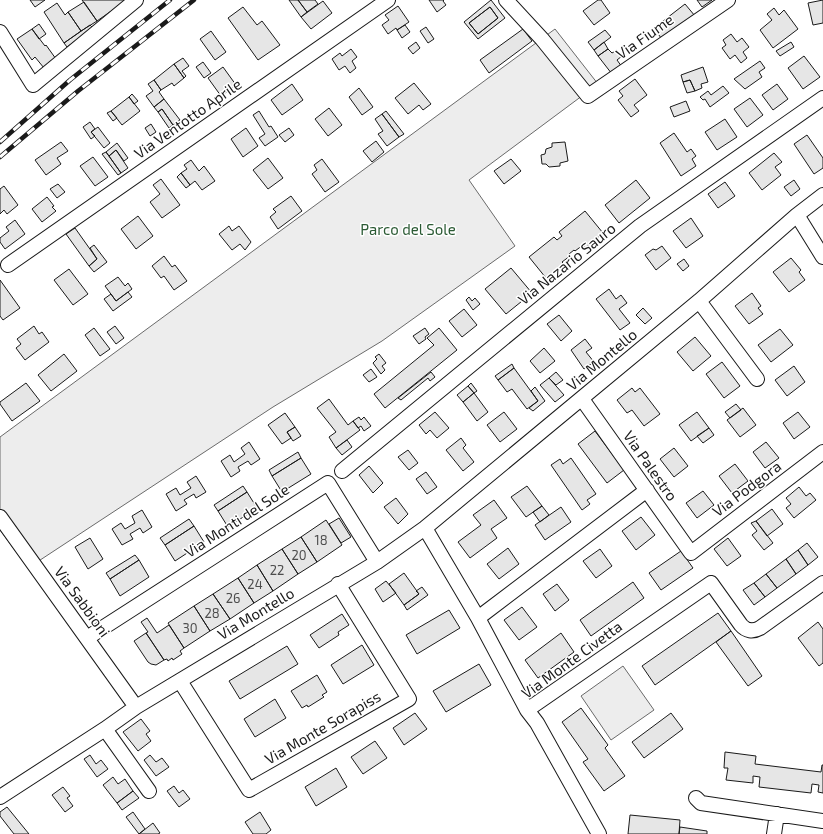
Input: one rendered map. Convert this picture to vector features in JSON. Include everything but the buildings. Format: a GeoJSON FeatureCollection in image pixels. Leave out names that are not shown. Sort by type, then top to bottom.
{"type":"FeatureCollection","features":[{"type":"Feature","properties":{"kind":"street"},"geometry":{"type":"LineString","coordinates":[[0,32],[33,85],[136,0]]}},
{"type":"Feature","properties":{"kind":"street","name":"Via Ventotto Aprile"},"geometry":{"type":"LineString","coordinates":[[8,265],[388,0]]}},
{"type":"Feature","properties":{"kind":"street","name":"Via Fiume"},"geometry":{"type":"LineString","coordinates":[[506,0],[542,39],[588,96],[728,0]]}},
{"type":"Feature","properties":{"kind":"street","name":"Via Nazario Sauro"},"geometry":{"type":"LineString","coordinates":[[342,471],[640,226],[823,98]]}},
{"type":"Feature","properties":{"kind":"street","name":"Via Montello"},"geometry":{"type":"LineString","coordinates":[[0,796],[105,729],[136,707],[338,584],[377,562],[425,528],[582,399],[699,301],[797,215],[823,195]]}},
{"type":"Feature","properties":{"kind":"street"},"geometry":{"type":"LineString","coordinates":[[797,215],[823,257]]}},
{"type":"Feature","properties":{"kind":"street"},"geometry":{"type":"LineString","coordinates":[[699,301],[757,379]]}},
{"type":"Feature","properties":{"kind":"street","name":"Via Palestro"},"geometry":{"type":"LineString","coordinates":[[582,399],[691,553]]}},
{"type":"Feature","properties":{"kind":"street","name":"Via Podgora"},"geometry":{"type":"LineString","coordinates":[[691,553],[823,452]]}},
{"type":"Feature","properties":{"kind":"street","name":"Via Monti del Sole"},"geometry":{"type":"LineString","coordinates":[[86,638],[328,483],[377,562]]}},
{"type":"Feature","properties":{"kind":"street"},"geometry":{"type":"LineString","coordinates":[[478,618],[647,490]]}},
{"type":"Feature","properties":{"kind":"street","name":"Via Sabbioni"},"geometry":{"type":"LineString","coordinates":[[0,517],[136,707]]}},
{"type":"Feature","properties":{"kind":"street"},"geometry":{"type":"LineString","coordinates":[[425,528],[478,618],[527,710]]}},
{"type":"Feature","properties":{"kind":"street","name":"Via Monte Civetta"},"geometry":{"type":"LineString","coordinates":[[598,834],[537,723],[527,710],[712,583],[741,625],[749,630],[756,630],[823,583]]}},
{"type":"Feature","properties":{"kind":"street","name":"Via Monte Sorapiss"},"geometry":{"type":"LineString","coordinates":[[180,680],[249,790],[410,699],[338,584]]}},
{"type":"Feature","properties":{"kind":"street"},"geometry":{"type":"LineString","coordinates":[[105,729],[149,791]]}},
{"type":"Feature","properties":{"kind":"street"},"geometry":{"type":"LineString","coordinates":[[696,798],[701,803],[823,821]]}},
{"type":"Feature","properties":{"kind":"street"},"geometry":{"type":"LineString","coordinates":[[774,834],[777,814]]}},
{"type":"Feature","properties":{"kind":"shaded area","name":"Parco del Sole"},"geometry":{"type":"Polygon","coordinates":[[[555,29],[598,84],[469,180],[515,246],[382,341],[273,407],[28,568],[0,530],[0,437],[555,29]]]}},
{"type":"Feature","properties":{"kind":"shaded area"},"geometry":{"type":"Polygon","coordinates":[[[623,666],[654,710],[611,740],[581,696],[623,666]]]}},
{"type":"Feature","properties":{"kind":"railway"},"geometry":{"type":"LineString","coordinates":[[0,142],[70,80],[170,0]]}},
{"type":"Feature","properties":{"kind":"railway"},"geometry":{"type":"LineString","coordinates":[[0,157],[78,91],[194,0]]}}]}
